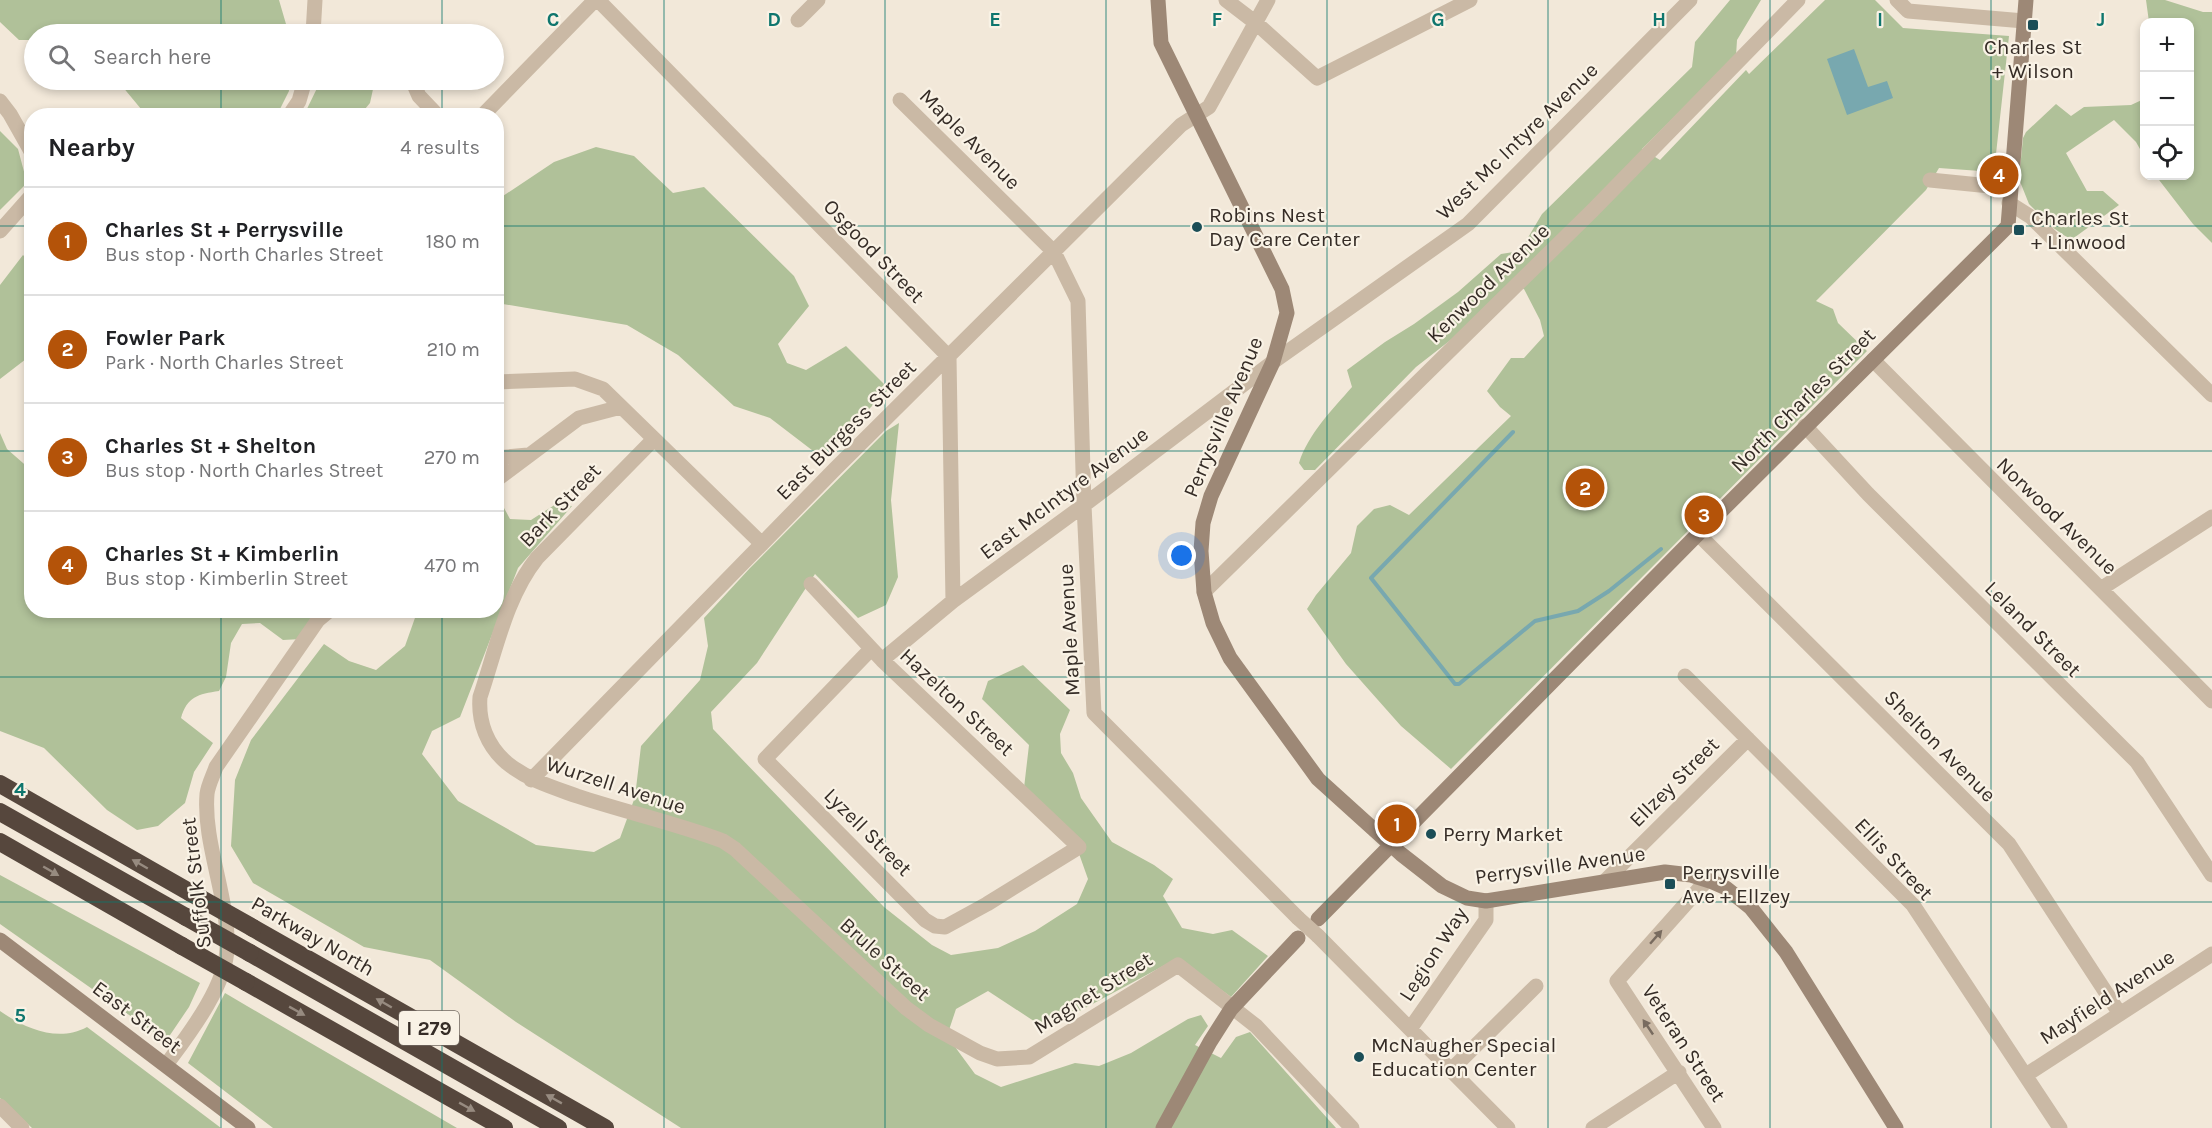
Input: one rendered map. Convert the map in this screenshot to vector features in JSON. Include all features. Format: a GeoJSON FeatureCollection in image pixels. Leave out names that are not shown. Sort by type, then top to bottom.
{"type":"FeatureCollection","features":[{"type":"Feature","properties":{"kind":"highway","name":"Parkway North"},"geometry":{"type":"LineString","coordinates":[[0,784],[605,1128]]}},
{"type":"Feature","properties":{"kind":"highway"},"geometry":{"type":"LineString","coordinates":[[0,812],[558,1128]]}},
{"type":"Feature","properties":{"kind":"highway","name":"I 279"},"geometry":{"type":"LineString","coordinates":[[0,842],[504,1128]]}},
{"type":"Feature","properties":{"kind":"main road","name":"North Charles Street"},"geometry":{"type":"LineString","coordinates":[[1318,919],[1805,426],[2008,225],[2026,0]]}},
{"type":"Feature","properties":{"kind":"main road","name":"Perrysville Avenue"},"geometry":{"type":"LineString","coordinates":[[1157,1],[1161,43],[1282,289],[1287,313],[1273,362],[1210,496],[1203,523],[1201,551],[1204,592],[1213,623],[1230,658],[1318,779],[1391,845],[1442,886],[1467,898],[1486,900],[1665,872],[1707,879],[1726,888],[1760,917],[1786,952],[1896,1128]]}},
{"type":"Feature","properties":{"kind":"main road"},"geometry":{"type":"LineString","coordinates":[[1163,1128],[1210,1042],[1231,1009],[1298,938]]}},
{"type":"Feature","properties":{"kind":"main road","name":"East Street"},"geometry":{"type":"LineString","coordinates":[[0,940],[248,1128]]}},
{"type":"Feature","properties":{"kind":"street"},"geometry":{"type":"LineString","coordinates":[[314,24],[315,0]]}},
{"type":"Feature","properties":{"kind":"street"},"geometry":{"type":"LineString","coordinates":[[490,108],[597,0]]}},
{"type":"Feature","properties":{"kind":"street","name":"Osgood Street"},"geometry":{"type":"LineString","coordinates":[[597,0],[949,357]]}},
{"type":"Feature","properties":{"kind":"street"},"geometry":{"type":"LineString","coordinates":[[798,20],[818,0]]}},
{"type":"Feature","properties":{"kind":"street"},"geometry":{"type":"LineString","coordinates":[[1226,0],[1256,23],[1317,78],[1470,0]]}},
{"type":"Feature","properties":{"kind":"street","name":"East Burgess Street"},"geometry":{"type":"LineString","coordinates":[[531,780],[762,544],[1181,125],[1209,107],[1268,0]]}},
{"type":"Feature","properties":{"kind":"street","name":"West Mc Intyre Avenue"},"geometry":{"type":"LineString","coordinates":[[1273,362],[1468,224],[1690,0]]}},
{"type":"Feature","properties":{"kind":"street","name":"Kenwood Avenue"},"geometry":{"type":"LineString","coordinates":[[1204,592],[1594,209],[1798,0]]}},
{"type":"Feature","properties":{"kind":"street"},"geometry":{"type":"LineString","coordinates":[[1897,0],[1908,11],[2024,21]]}},
{"type":"Feature","properties":{"kind":"street"},"geometry":{"type":"LineString","coordinates":[[294,108],[302,90]]}},
{"type":"Feature","properties":{"kind":"street"},"geometry":{"type":"LineString","coordinates":[[416,90],[430,108]]}},
{"type":"Feature","properties":{"kind":"street","name":"Maple Avenue"},"geometry":{"type":"LineString","coordinates":[[900,100],[1054,252],[1078,301],[1084,505],[1094,713],[1509,1128]]}},
{"type":"Feature","properties":{"kind":"street"},"geometry":{"type":"LineString","coordinates":[[0,101],[24,139]]}},
{"type":"Feature","properties":{"kind":"street"},"geometry":{"type":"LineString","coordinates":[[1930,180],[2009,195],[2212,395]]}},
{"type":"Feature","properties":{"kind":"street"},"geometry":{"type":"LineString","coordinates":[[0,231],[24,204]]}},
{"type":"Feature","properties":{"kind":"street"},"geometry":{"type":"LineString","coordinates":[[949,357],[953,601]]}},
{"type":"Feature","properties":{"kind":"street","name":"Norwood Avenue"},"geometry":{"type":"LineString","coordinates":[[1873,360],[1936,426],[2102,588],[2212,701]]}},
{"type":"Feature","properties":{"kind":"street","name":"East McIntyre Avenue"},"geometry":{"type":"LineString","coordinates":[[765,759],[877,655],[1084,505],[1273,362]]}},
{"type":"Feature","properties":{"kind":"street"},"geometry":{"type":"LineString","coordinates":[[504,382],[575,379],[603,389],[762,544]]}},
{"type":"Feature","properties":{"kind":"street"},"geometry":{"type":"LineString","coordinates":[[504,474],[579,418],[621,407]]}},
{"type":"Feature","properties":{"kind":"street","name":"Leland Street"},"geometry":{"type":"LineString","coordinates":[[1805,426],[1868,494],[2137,762],[2212,875]]}},
{"type":"Feature","properties":{"kind":"street","name":"Bark Street"},"geometry":{"type":"LineString","coordinates":[[479,714],[480,697],[515,591],[525,573],[654,439]]}},
{"type":"Feature","properties":{"kind":"street"},"geometry":{"type":"LineString","coordinates":[[504,457],[528,455]]}},
{"type":"Feature","properties":{"kind":"street"},"geometry":{"type":"LineString","coordinates":[[2102,588],[2212,517]]}},
{"type":"Feature","properties":{"kind":"street","name":"Shelton Avenue"},"geometry":{"type":"LineString","coordinates":[[1698,534],[2009,844],[2120,1014]]}},
{"type":"Feature","properties":{"kind":"street","name":"Hazelton Street"},"geometry":{"type":"LineString","coordinates":[[811,584],[877,655],[1079,847],[945,927]]}},
{"type":"Feature","properties":{"kind":"street","name":"Suffolk Street"},"geometry":{"type":"LineString","coordinates":[[166,1065],[198,1021],[218,984],[227,949],[223,897],[207,818],[207,792],[216,767],[320,618]]}},
{"type":"Feature","properties":{"kind":"street","name":"Ellis Street"},"geometry":{"type":"LineString","coordinates":[[1685,676],[1913,905],[2060,1128]]}},
{"type":"Feature","properties":{"kind":"street","name":"Wurzell Avenue"},"geometry":{"type":"LineString","coordinates":[[479,714],[483,730],[493,747],[505,762],[531,780],[620,810],[710,836],[735,849]]}},
{"type":"Feature","properties":{"kind":"street","name":"Ellzey Street"},"geometry":{"type":"LineString","coordinates":[[1605,881],[1748,739]]}},
{"type":"Feature","properties":{"kind":"street","name":"Lyzell Street"},"geometry":{"type":"LineString","coordinates":[[765,759],[925,920],[935,926],[945,927]]}},
{"type":"Feature","properties":{"kind":"street","name":"Brule Street"},"geometry":{"type":"LineString","coordinates":[[735,849],[906,1008],[929,1025],[980,1053],[997,1059],[1029,1057]]}},
{"type":"Feature","properties":{"kind":"street","name":"Veteran Street"},"geometry":{"type":"LineString","coordinates":[[1707,879],[1617,981],[1714,1128]]}},
{"type":"Feature","properties":{"kind":"street","name":"Legion Way"},"geometry":{"type":"LineString","coordinates":[[1410,1029],[1486,920],[1486,900]]}},
{"type":"Feature","properties":{"kind":"street","name":"Mayfield Avenue"},"geometry":{"type":"LineString","coordinates":[[2026,1075],[2212,954]]}},
{"type":"Feature","properties":{"kind":"street","name":"Magnet Street"},"geometry":{"type":"LineString","coordinates":[[1029,1057],[1178,965],[1231,1009]]}},
{"type":"Feature","properties":{"kind":"street"},"geometry":{"type":"LineString","coordinates":[[1451,1070],[1536,986]]}},
{"type":"Feature","properties":{"kind":"street"},"geometry":{"type":"LineString","coordinates":[[1231,1009],[1256,1026],[1352,1128]]}},
{"type":"Feature","properties":{"kind":"street"},"geometry":{"type":"LineString","coordinates":[[1593,1128],[1679,1072]]}},
{"type":"Feature","properties":{"kind":"street"},"geometry":{"type":"LineString","coordinates":[[0,1106],[22,1128]]}},
{"type":"Feature","properties":{"kind":"green space"},"geometry":{"type":"Polygon","coordinates":[[[0,0],[279,0],[286,24],[24,24],[24,40],[19,40],[0,22],[0,0]]]}},
{"type":"Feature","properties":{"kind":"green space"},"geometry":{"type":"Polygon","coordinates":[[[1730,0],[1761,0],[1737,40],[1736,56],[1642,149],[1660,160],[1746,70],[1749,74],[1825,0],[1875,0],[1903,28],[2009,36],[1994,172],[1939,168],[1926,190],[1816,301],[1833,309],[1838,323],[1867,351],[1451,769],[1401,726],[1346,664],[1307,609],[1351,553],[1357,526],[1374,509],[1390,505],[1409,515],[1511,416],[1487,391],[1511,358],[1524,358],[1544,336],[1540,320],[1524,289],[1513,285],[1466,328],[1416,367],[1315,470],[1304,470],[1299,463],[1314,432],[1352,387],[1347,370],[1458,292],[1501,254],[1520,251],[1542,214],[1692,67],[1695,42],[1730,0]]]}},
{"type":"Feature","properties":{"kind":"green space"},"geometry":{"type":"Polygon","coordinates":[[[2146,0],[2165,0],[2203,12],[2212,12],[2212,243],[2193,224],[2159,180],[2194,180],[2194,18],[2148,18],[2146,0]]]}},
{"type":"Feature","properties":{"kind":"green space"},"geometry":{"type":"Polygon","coordinates":[[[125,90],[289,90],[280,108],[140,108],[125,90]]]}},
{"type":"Feature","properties":{"kind":"green space"},"geometry":{"type":"Polygon","coordinates":[[[316,90],[373,90],[370,103],[366,108],[307,108],[316,90]]]}},
{"type":"Feature","properties":{"kind":"green space"},"geometry":{"type":"Polygon","coordinates":[[[2140,101],[2140,149],[2114,120],[2066,153],[2087,191],[2103,191],[2119,205],[2071,240],[2052,227],[2029,204],[2019,179],[2023,138],[2026,132],[2056,104],[2071,116],[2084,107],[2131,105],[2140,101]]]}},
{"type":"Feature","properties":{"kind":"green space"},"geometry":{"type":"Polygon","coordinates":[[[0,131],[18,149],[24,172],[24,186],[0,210],[0,131]]]}},
{"type":"Feature","properties":{"kind":"green space"},"geometry":{"type":"Polygon","coordinates":[[[596,147],[634,156],[673,193],[704,187],[794,276],[809,306],[778,344],[787,363],[806,370],[846,346],[889,389],[821,457],[770,418],[734,406],[678,355],[627,325],[504,304],[504,195],[554,162],[596,147]]]}},
{"type":"Feature","properties":{"kind":"green space"},"geometry":{"type":"Polygon","coordinates":[[[23,255],[24,361],[0,379],[0,285],[23,255]]]}},
{"type":"Feature","properties":{"kind":"green space"},"geometry":{"type":"Polygon","coordinates":[[[899,423],[891,500],[898,577],[886,605],[858,618],[815,574],[757,663],[711,712],[713,729],[884,907],[932,945],[951,955],[998,948],[1035,931],[1077,904],[1088,879],[1072,834],[1024,788],[1029,745],[982,699],[988,681],[1023,665],[1070,710],[1060,734],[1061,753],[1073,773],[1081,798],[1112,842],[1154,865],[1173,879],[1163,896],[1182,928],[1213,934],[1232,930],[1268,956],[1231,997],[1178,958],[1046,1029],[988,991],[956,1009],[947,1036],[975,1074],[1001,1087],[1075,1063],[1099,1066],[1131,1053],[1188,1019],[1201,1015],[1208,1026],[1195,1045],[1221,1058],[1236,1037],[1250,1032],[1336,1128],[681,1128],[516,1022],[430,960],[364,947],[253,883],[231,846],[235,780],[251,740],[324,644],[349,661],[376,670],[405,646],[415,618],[499,618],[460,717],[432,731],[422,754],[458,801],[536,845],[594,852],[620,838],[635,797],[641,746],[700,680],[708,646],[704,618],[750,568],[886,431],[899,423]]]}},
{"type":"Feature","properties":{"kind":"green space"},"geometry":{"type":"Polygon","coordinates":[[[0,433],[7,449],[24,464],[24,618],[318,618],[301,639],[283,640],[260,623],[242,624],[231,643],[226,677],[219,691],[194,698],[183,711],[181,718],[213,743],[194,772],[185,803],[158,826],[137,830],[107,810],[44,748],[0,731],[0,433]]]}},
{"type":"Feature","properties":{"kind":"green space"},"geometry":{"type":"Polygon","coordinates":[[[556,504],[572,506],[518,568],[504,604],[504,508],[510,519],[531,520],[556,504]]]}},
{"type":"Feature","properties":{"kind":"green space"},"geometry":{"type":"Polygon","coordinates":[[[0,875],[200,983],[189,1007],[166,1041],[0,924],[0,875]]]}},
{"type":"Feature","properties":{"kind":"green space"},"geometry":{"type":"Polygon","coordinates":[[[225,993],[457,1128],[273,1128],[188,1063],[225,993]]]}},
{"type":"Feature","properties":{"kind":"green space"},"geometry":{"type":"Polygon","coordinates":[[[0,1011],[30,1028],[42,1031],[65,1034],[87,1027],[221,1128],[32,1128],[0,1098],[0,1011]]]}},
{"type":"Feature","properties":{"kind":"water"},"geometry":{"type":"Polygon","coordinates":[[[1854,49],[1868,87],[1887,81],[1893,98],[1847,115],[1827,59],[1854,49]]]}},
{"type":"Feature","properties":{"kind":"waterway"},"geometry":{"type":"LineString","coordinates":[[1513,432],[1371,578],[1455,684],[1459,684],[1535,621],[1578,611],[1609,591],[1661,549]]}},
{"type":"Feature","properties":{"kind":"place","name":"Charles St + Wilson"},"geometry":{"type":"Point","coordinates":[2033,25]}},
{"type":"Feature","properties":{"kind":"place","name":"Charles St + Kimberlin"},"geometry":{"type":"Point","coordinates":[1999,175]}},
{"type":"Feature","properties":{"kind":"place","name":"Robins Nest Day Care Center"},"geometry":{"type":"Point","coordinates":[1197,227]}},
{"type":"Feature","properties":{"kind":"place","name":"Charles St + Linwood"},"geometry":{"type":"Point","coordinates":[2019,230]}},
{"type":"Feature","properties":{"kind":"place","name":"Fowler Park"},"geometry":{"type":"Point","coordinates":[1585,488]}},
{"type":"Feature","properties":{"kind":"place","name":"Charles St + Shelton"},"geometry":{"type":"Point","coordinates":[1704,515]}},
{"type":"Feature","properties":{"kind":"place","name":"Charles St + Perrysville"},"geometry":{"type":"Point","coordinates":[1397,824]}},
{"type":"Feature","properties":{"kind":"place","name":"Perry Market"},"geometry":{"type":"Point","coordinates":[1431,834]}},
{"type":"Feature","properties":{"kind":"place","name":"Perrysville Ave + Ellzey"},"geometry":{"type":"Point","coordinates":[1670,884]}},
{"type":"Feature","properties":{"kind":"place","name":"McNaugher Special Education Center"},"geometry":{"type":"Point","coordinates":[1359,1057]}}]}
